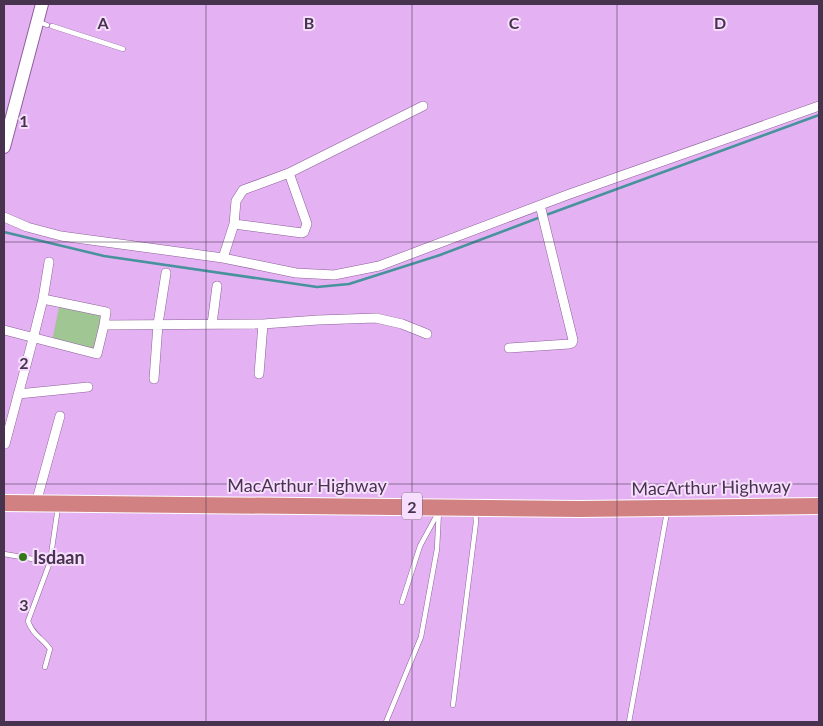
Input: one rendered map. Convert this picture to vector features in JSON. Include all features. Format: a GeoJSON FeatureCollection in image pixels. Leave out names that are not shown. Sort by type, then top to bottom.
{"type":"FeatureCollection","features":[{"type":"Feature","properties":{"kind":"highway","name":"MacArthur Highway"},"geometry":{"type":"LineString","coordinates":[[4,503],[439,509],[475,507],[668,509],[819,506]]}},
{"type":"Feature","properties":{"kind":"main road"},"geometry":{"type":"LineString","coordinates":[[4,147],[46,24],[42,4]]}},
{"type":"Feature","properties":{"kind":"street"},"geometry":{"type":"LineString","coordinates":[[223,258],[234,224],[236,201],[243,190],[289,173],[423,106]]}},
{"type":"Feature","properties":{"kind":"street"},"geometry":{"type":"LineString","coordinates":[[4,217],[27,227],[61,236],[223,258],[296,273],[334,275],[379,266],[540,205],[819,106]]}},
{"type":"Feature","properties":{"kind":"street"},"geometry":{"type":"LineString","coordinates":[[234,224],[304,232],[307,224],[289,173]]}},
{"type":"Feature","properties":{"kind":"street"},"geometry":{"type":"LineString","coordinates":[[509,348],[569,344],[573,340],[540,205]]}},
{"type":"Feature","properties":{"kind":"street"},"geometry":{"type":"LineString","coordinates":[[4,444],[43,299],[49,262]]}},
{"type":"Feature","properties":{"kind":"street"},"geometry":{"type":"LineString","coordinates":[[154,379],[158,324],[166,273]]}},
{"type":"Feature","properties":{"kind":"street"},"geometry":{"type":"LineString","coordinates":[[212,324],[217,286]]}},
{"type":"Feature","properties":{"kind":"street"},"geometry":{"type":"LineString","coordinates":[[4,330],[97,354],[106,312],[43,299]]}},
{"type":"Feature","properties":{"kind":"street"},"geometry":{"type":"LineString","coordinates":[[104,325],[263,324],[376,318],[402,324],[427,334]]}},
{"type":"Feature","properties":{"kind":"street"},"geometry":{"type":"LineString","coordinates":[[259,374],[263,324]]}},
{"type":"Feature","properties":{"kind":"street"},"geometry":{"type":"LineString","coordinates":[[18,394],[88,387]]}},
{"type":"Feature","properties":{"kind":"street"},"geometry":{"type":"LineString","coordinates":[[36,503],[60,416]]}},
{"type":"Feature","properties":{"kind":"lane"},"geometry":{"type":"LineString","coordinates":[[46,24],[123,49]]}},
{"type":"Feature","properties":{"kind":"lane"},"geometry":{"type":"LineString","coordinates":[[45,667],[50,649],[43,640],[31,631],[28,621],[50,562],[59,503]]}},
{"type":"Feature","properties":{"kind":"lane"},"geometry":{"type":"LineString","coordinates":[[453,705],[476,522],[475,507]]}},
{"type":"Feature","properties":{"kind":"lane"},"geometry":{"type":"LineString","coordinates":[[402,602],[420,546],[439,509]]}},
{"type":"Feature","properties":{"kind":"lane"},"geometry":{"type":"LineString","coordinates":[[386,722],[421,637],[437,549],[439,509]]}},
{"type":"Feature","properties":{"kind":"lane"},"geometry":{"type":"LineString","coordinates":[[629,722],[668,509]]}},
{"type":"Feature","properties":{"kind":"lane"},"geometry":{"type":"LineString","coordinates":[[4,554],[50,562]]}},
{"type":"Feature","properties":{"kind":"green space"},"geometry":{"type":"Polygon","coordinates":[[[59,307],[101,316],[93,350],[52,341],[59,307]]]}},
{"type":"Feature","properties":{"kind":"waterway"},"geometry":{"type":"LineString","coordinates":[[546,215],[819,115]]}},
{"type":"Feature","properties":{"kind":"waterway"},"geometry":{"type":"LineString","coordinates":[[4,232],[104,256],[317,287],[349,284],[440,255],[538,218]]}},
{"type":"Feature","properties":{"kind":"place","name":"Isdaan"},"geometry":{"type":"Point","coordinates":[23,557]}}]}
